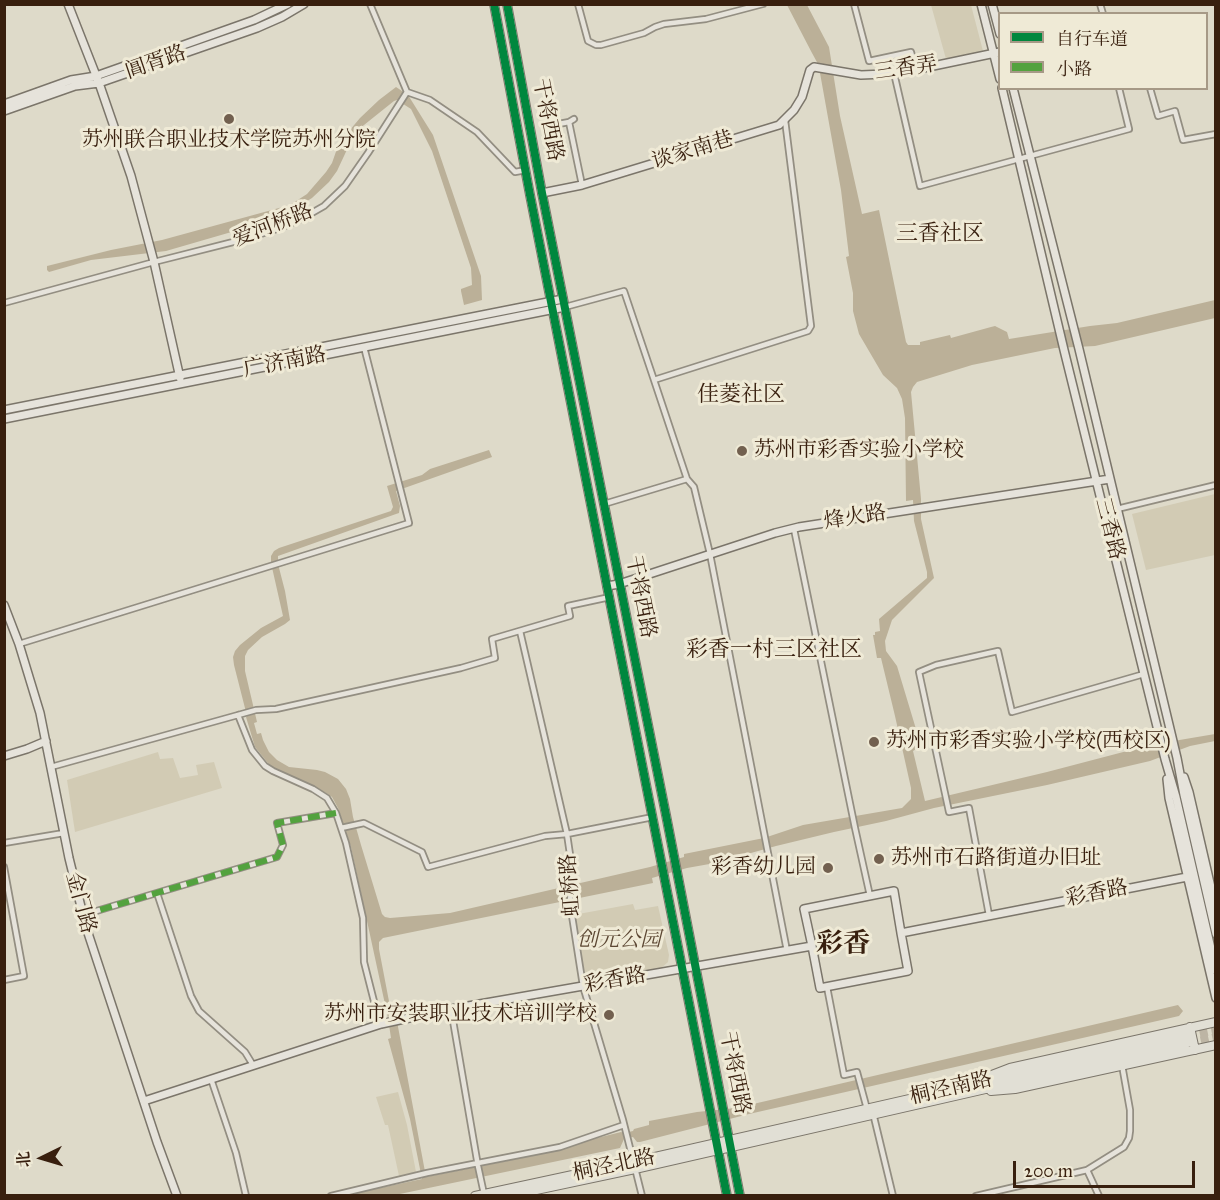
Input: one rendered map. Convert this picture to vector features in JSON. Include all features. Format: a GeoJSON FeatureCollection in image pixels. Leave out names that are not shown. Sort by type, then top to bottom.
{"type":"FeatureCollection","features":[{"type":"Feature","properties":{"kind":"main road"},"geometry":{"type":"LineString","coordinates":[[68,4],[98,79],[126,160],[154,260],[181,379]]}},
{"type":"Feature","properties":{"kind":"main road","name":"阊胥路"},"geometry":{"type":"LineString","coordinates":[[4,104],[72,80],[98,79],[254,20],[288,4]]}},
{"type":"Feature","properties":{"kind":"main road","name":"阊胥路"},"geometry":{"type":"LineString","coordinates":[[4,111],[257,28],[304,4]]}},
{"type":"Feature","properties":{"kind":"main road","name":"干将西路"},"geometry":{"type":"LineString","coordinates":[[494,4],[727,1196]]}},
{"type":"Feature","properties":{"kind":"main road","name":"干将西路"},"geometry":{"type":"LineString","coordinates":[[507,4],[542,193],[740,1196]]}},
{"type":"Feature","properties":{"kind":"main road"},"geometry":{"type":"LineString","coordinates":[[981,4],[996,53],[998,70]]}},
{"type":"Feature","properties":{"kind":"main road"},"geometry":{"type":"LineString","coordinates":[[992,4],[998,30]]}},
{"type":"Feature","properties":{"kind":"main road","name":"三香弄"},"geometry":{"type":"LineString","coordinates":[[785,120],[802,97],[813,68],[861,75],[894,73],[996,53]]}},
{"type":"Feature","properties":{"kind":"main road","name":"三香路"},"geometry":{"type":"LineString","coordinates":[[1002,90],[1064,350],[1176,797],[1215,970]]}},
{"type":"Feature","properties":{"kind":"main road","name":"三香路"},"geometry":{"type":"LineString","coordinates":[[1014,90],[1079,349],[1172,737],[1215,934]]}},
{"type":"Feature","properties":{"kind":"main road","name":"谈家南巷"},"geometry":{"type":"LineString","coordinates":[[542,193],[582,185],[779,125],[785,120]]}},
{"type":"Feature","properties":{"kind":"main road"},"geometry":{"type":"LineString","coordinates":[[517,126],[529,124]]}},
{"type":"Feature","properties":{"kind":"main road","name":"广济南路"},"geometry":{"type":"LineString","coordinates":[[4,410],[364,347],[564,303]]}},
{"type":"Feature","properties":{"kind":"main road","name":"广济南路"},"geometry":{"type":"LineString","coordinates":[[4,419],[181,379],[552,306]]}},
{"type":"Feature","properties":{"kind":"main road","name":"烽火路"},"geometry":{"type":"LineString","coordinates":[[607,586],[775,533],[912,509],[1110,479]]}},
{"type":"Feature","properties":{"kind":"main road","name":"金门路"},"geometry":{"type":"LineString","coordinates":[[4,605],[37,703],[83,915],[99,970],[177,1196]]}},
{"type":"Feature","properties":{"kind":"main road"},"geometry":{"type":"LineString","coordinates":[[4,756],[46,741]]}},
{"type":"Feature","properties":{"kind":"main road"},"geometry":{"type":"LineString","coordinates":[[1176,757],[1189,792],[1214,891],[1215,909]]}},
{"type":"Feature","properties":{"kind":"main road"},"geometry":{"type":"LineString","coordinates":[[1165,758],[1169,798],[1215,998]]}},
{"type":"Feature","properties":{"kind":"main road","name":"彩香路"},"geometry":{"type":"LineString","coordinates":[[901,933],[1187,877]]}},
{"type":"Feature","properties":{"kind":"main road"},"geometry":{"type":"LineString","coordinates":[[894,891],[908,971],[820,988],[804,909],[870,896],[894,891]]}},
{"type":"Feature","properties":{"kind":"main road","name":"彩香路"},"geometry":{"type":"LineString","coordinates":[[144,1101],[381,1024],[451,1009],[812,946]]}},
{"type":"Feature","properties":{"kind":"main road"},"geometry":{"type":"LineString","coordinates":[[956,1092],[1010,1068],[1215,1022]]}},
{"type":"Feature","properties":{"kind":"main road"},"geometry":{"type":"LineString","coordinates":[[1190,1027],[1195,1050]]}},
{"type":"Feature","properties":{"kind":"main road","name":"桐泾南路"},"geometry":{"type":"LineString","coordinates":[[718,1146],[1186,1040]]}},
{"type":"Feature","properties":{"kind":"main road"},"geometry":{"type":"LineString","coordinates":[[956,1092],[1015,1089],[1215,1045]]}},
{"type":"Feature","properties":{"kind":"main road","name":"桐泾北路"},"geometry":{"type":"LineString","coordinates":[[508,1196],[718,1146]]}},
{"type":"Feature","properties":{"kind":"main road","name":"桐泾北路"},"geometry":{"type":"LineString","coordinates":[[475,1196],[634,1166]]}},
{"type":"Feature","properties":{"kind":"street"},"geometry":{"type":"LineString","coordinates":[[370,4],[407,92],[430,100],[477,132],[515,172],[526,170]]}},
{"type":"Feature","properties":{"kind":"street"},"geometry":{"type":"LineString","coordinates":[[578,4],[588,41],[596,45],[644,33],[664,24],[706,20],[763,4]]}},
{"type":"Feature","properties":{"kind":"street"},"geometry":{"type":"LineString","coordinates":[[854,4],[869,61],[911,52],[916,70]]}},
{"type":"Feature","properties":{"kind":"street"},"geometry":{"type":"LineString","coordinates":[[894,73],[920,186],[1130,129],[1120,90]]}},
{"type":"Feature","properties":{"kind":"street"},"geometry":{"type":"LineString","coordinates":[[1151,90],[1158,116],[1175,111],[1183,141],[1215,134]]}},
{"type":"Feature","properties":{"kind":"street","name":"爱河桥路"},"geometry":{"type":"LineString","coordinates":[[4,303],[154,260],[264,234],[315,212],[333,199],[345,186],[407,92]]}},
{"type":"Feature","properties":{"kind":"street"},"geometry":{"type":"LineString","coordinates":[[548,126],[572,120],[582,185]]}},
{"type":"Feature","properties":{"kind":"street"},"geometry":{"type":"LineString","coordinates":[[654,380],[808,331],[811,326],[785,120]]}},
{"type":"Feature","properties":{"kind":"street"},"geometry":{"type":"LineString","coordinates":[[564,303],[624,291],[687,478],[694,487],[710,554],[787,951]]}},
{"type":"Feature","properties":{"kind":"street"},"geometry":{"type":"LineString","coordinates":[[19,644],[409,523],[364,347]]}},
{"type":"Feature","properties":{"kind":"street"},"geometry":{"type":"LineString","coordinates":[[604,504],[687,478]]}},
{"type":"Feature","properties":{"kind":"street"},"geometry":{"type":"LineString","coordinates":[[1117,509],[1215,485]]}},
{"type":"Feature","properties":{"kind":"street"},"geometry":{"type":"LineString","coordinates":[[794,529],[870,896]]}},
{"type":"Feature","properties":{"kind":"street"},"geometry":{"type":"LineString","coordinates":[[51,767],[256,710],[276,709],[461,668],[495,658],[492,639],[570,616],[568,606],[610,597]]}},
{"type":"Feature","properties":{"kind":"street"},"geometry":{"type":"LineString","coordinates":[[342,827],[364,823],[422,852],[428,867],[545,836],[567,834],[520,631]]}},
{"type":"Feature","properties":{"kind":"street"},"geometry":{"type":"LineString","coordinates":[[989,915],[969,808],[949,812],[919,672],[936,665],[998,651],[1012,712],[1144,674]]}},
{"type":"Feature","properties":{"kind":"street"},"geometry":{"type":"LineString","coordinates":[[238,715],[252,750],[265,766],[314,789],[327,798],[336,813],[342,827],[363,918],[364,962],[381,1024]]}},
{"type":"Feature","properties":{"kind":"street"},"geometry":{"type":"LineString","coordinates":[[83,915],[277,857],[283,845],[277,823],[336,813]]}},
{"type":"Feature","properties":{"kind":"street","name":"虹桥路"},"geometry":{"type":"LineString","coordinates":[[642,1196],[626,1132],[583,986],[570,903],[572,868],[567,834],[653,817]]}},
{"type":"Feature","properties":{"kind":"street"},"geometry":{"type":"LineString","coordinates":[[4,843],[64,833]]}},
{"type":"Feature","properties":{"kind":"street"},"geometry":{"type":"LineString","coordinates":[[4,867],[24,976],[4,980]]}},
{"type":"Feature","properties":{"kind":"street"},"geometry":{"type":"LineString","coordinates":[[157,893],[191,996],[199,1011],[244,1052],[253,1065]]}},
{"type":"Feature","properties":{"kind":"street"},"geometry":{"type":"LineString","coordinates":[[827,987],[844,1075],[857,1072],[893,1196]]}},
{"type":"Feature","properties":{"kind":"street"},"geometry":{"type":"LineString","coordinates":[[451,1009],[484,1194]]}},
{"type":"Feature","properties":{"kind":"street"},"geometry":{"type":"LineString","coordinates":[[976,1196],[1087,1170],[1124,1147],[1130,1131],[1130,1101],[1122,1065]]}},
{"type":"Feature","properties":{"kind":"street"},"geometry":{"type":"LineString","coordinates":[[211,1079],[236,1153],[246,1196]]}},
{"type":"Feature","properties":{"kind":"street"},"geometry":{"type":"LineString","coordinates":[[331,1196],[427,1173],[478,1165],[560,1147],[624,1125]]}},
{"type":"Feature","properties":{"kind":"street"},"geometry":{"type":"LineString","coordinates":[[1087,1170],[1099,1196]]}},
{"type":"Feature","properties":{"kind":"green space"},"geometry":{"type":"Polygon","coordinates":[[[931,5],[971,5],[983,51],[946,59],[931,5]]]}},
{"type":"Feature","properties":{"kind":"green space"},"geometry":{"type":"Polygon","coordinates":[[[1215,494],[1215,555],[1146,570],[1132,514],[1215,494]]]}},
{"type":"Feature","properties":{"kind":"green space"},"geometry":{"type":"Polygon","coordinates":[[[158,752],[160,759],[173,758],[180,778],[198,775],[196,765],[214,762],[222,788],[75,832],[67,780],[158,752]]]}},
{"type":"Feature","properties":{"kind":"green space","name":"创元公园"},"geometry":{"type":"Polygon","coordinates":[[[633,904],[635,910],[658,906],[669,955],[668,962],[660,969],[585,982],[573,915],[633,904]]]}},
{"type":"Feature","properties":{"kind":"green space"},"geometry":{"type":"Polygon","coordinates":[[[398,1092],[416,1172],[399,1176],[388,1125],[385,1125],[376,1097],[398,1092]]]}},
{"type":"Feature","properties":{"kind":"shaded area"},"geometry":{"type":"Polygon","coordinates":[[[787,5],[807,5],[829,47],[840,116],[862,214],[879,210],[908,345],[920,345],[920,342],[950,335],[951,338],[995,326],[1007,332],[1009,339],[1117,323],[1215,300],[1215,318],[1095,346],[1055,348],[972,365],[917,382],[913,387],[911,392],[921,519],[934,578],[892,620],[885,641],[886,651],[897,666],[919,739],[914,741],[916,749],[913,751],[925,801],[1150,745],[1215,734],[1215,741],[1190,746],[1150,761],[934,808],[687,868],[652,878],[653,883],[383,938],[379,942],[379,949],[392,1017],[396,1016],[426,1177],[542,1154],[553,1149],[633,1131],[649,1125],[649,1121],[697,1112],[736,1108],[1178,1005],[1183,1011],[1179,1016],[749,1114],[640,1142],[633,1137],[624,1139],[620,1148],[395,1195],[347,1195],[422,1179],[410,1119],[388,1039],[391,1038],[388,1018],[351,847],[338,808],[332,797],[326,793],[271,767],[255,747],[246,717],[233,657],[240,645],[261,628],[283,616],[271,563],[274,551],[391,511],[393,507],[387,486],[489,450],[492,457],[396,491],[400,506],[399,513],[278,556],[290,620],[262,637],[245,656],[245,671],[257,722],[254,723],[257,734],[261,733],[269,752],[277,760],[289,767],[325,772],[338,779],[346,789],[382,914],[385,917],[450,913],[650,867],[684,857],[684,854],[764,838],[803,825],[902,808],[911,799],[911,788],[895,716],[881,658],[877,658],[873,635],[880,631],[879,619],[927,578],[914,521],[913,500],[906,501],[905,418],[902,399],[897,388],[883,375],[859,334],[853,311],[853,293],[846,257],[849,256],[841,190],[820,73],[818,64],[787,5]]]}},
{"type":"Feature","properties":{"kind":"shaded area"},"geometry":{"type":"Polygon","coordinates":[[[396,87],[408,95],[433,135],[481,276],[482,300],[464,305],[461,289],[472,285],[471,268],[432,151],[411,109],[397,100],[359,129],[329,182],[312,198],[296,208],[259,224],[166,251],[91,260],[49,272],[47,270],[47,266],[162,240],[290,205],[307,194],[326,172],[339,143],[360,118],[396,87]]]}},
{"type":"Feature","properties":{"kind":"tunnel"},"geometry":{"type":"LineString","coordinates":[[1188,1036],[1216,1030]]}},
{"type":"Feature","properties":{"kind":"tunnel"},"geometry":{"type":"LineString","coordinates":[[1189,1043],[1216,1037]]}},
{"type":"Feature","properties":{"kind":"marked path"},"geometry":{"type":"LineString","coordinates":[[83,915],[277,857],[283,845],[277,823],[336,813]]}},
{"type":"Feature","properties":{"kind":"cycle path"},"geometry":{"type":"LineString","coordinates":[[494,4],[727,1196]]}},
{"type":"Feature","properties":{"kind":"cycle path"},"geometry":{"type":"LineString","coordinates":[[507,4],[542,193],[740,1196]]}},
{"type":"Feature","properties":{"kind":"place","name":"苏州联合职业技术学院苏州分院"},"geometry":{"type":"Point","coordinates":[229,119]}},
{"type":"Feature","properties":{"kind":"place","name":"苏州市彩香实验小学校"},"geometry":{"type":"Point","coordinates":[742,451]}},
{"type":"Feature","properties":{"kind":"place","name":"苏州市彩香实验小学校(西校区)"},"geometry":{"type":"Point","coordinates":[874,742]}},
{"type":"Feature","properties":{"kind":"place","name":"苏州市石路街道办旧址"},"geometry":{"type":"Point","coordinates":[879,859]}},
{"type":"Feature","properties":{"kind":"place","name":"彩香幼儿园"},"geometry":{"type":"Point","coordinates":[828,868]}},
{"type":"Feature","properties":{"kind":"place","name":"苏州市安装职业技术培训学校"},"geometry":{"type":"Point","coordinates":[609,1015]}},
{"type":"Feature","properties":{"kind":"district","name":"三香社区"},"geometry":{"type":"Point","coordinates":[940,235]}},
{"type":"Feature","properties":{"kind":"district","name":"佳菱社区"},"geometry":{"type":"Point","coordinates":[741,396]}},
{"type":"Feature","properties":{"kind":"district","name":"彩香一村三区社区"},"geometry":{"type":"Point","coordinates":[774,651]}},
{"type":"Feature","properties":{"kind":"district","name":"彩香"},"geometry":{"type":"Point","coordinates":[843,945]}}]}
